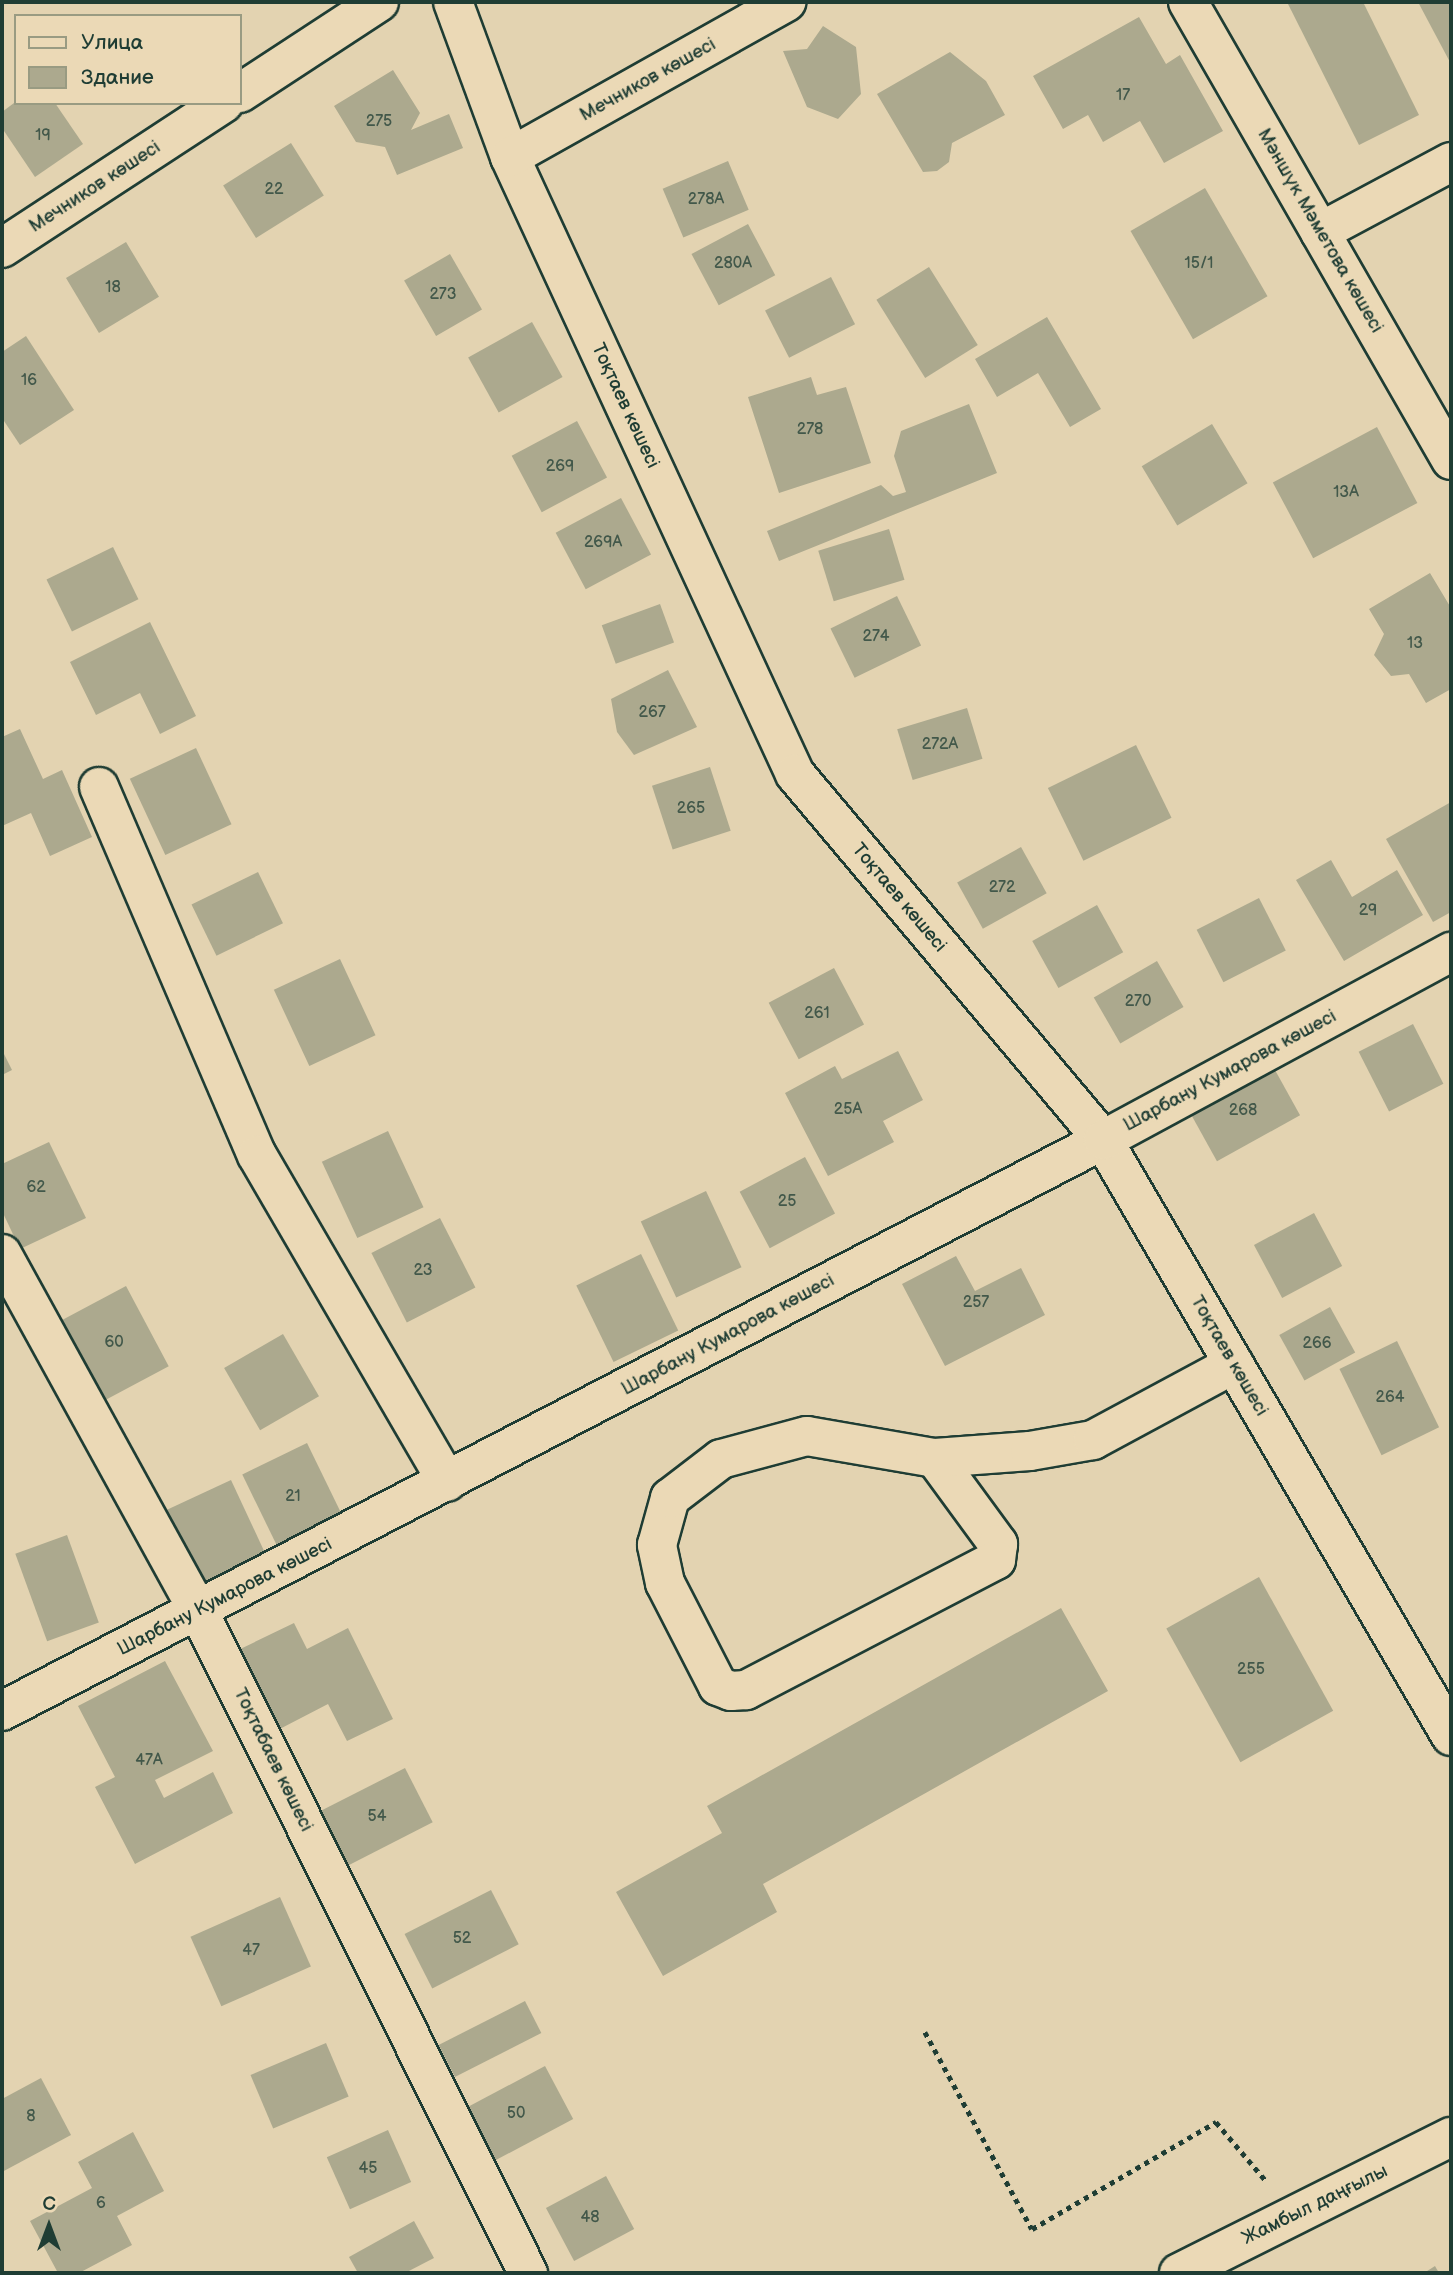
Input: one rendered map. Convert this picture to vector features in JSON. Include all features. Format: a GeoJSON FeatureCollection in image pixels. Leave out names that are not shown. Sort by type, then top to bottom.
{"type":"FeatureCollection","features":[{"type":"Feature","properties":{"kind":"street"},"geometry":{"type":"LineString","coordinates":[[242,92],[379,2]]}},
{"type":"Feature","properties":{"kind":"street","name":"Тоқтаев көшесі"},"geometry":{"type":"LineString","coordinates":[[453,2],[510,157],[795,774],[1103,1139],[1451,1736]]}},
{"type":"Feature","properties":{"kind":"street","name":"Мечников көшесі"},"geometry":{"type":"LineString","coordinates":[[510,157],[786,2]]}},
{"type":"Feature","properties":{"kind":"street","name":"Мәншүк Мәметова көшесі"},"geometry":{"type":"LineString","coordinates":[[1188,2],[1451,460]]}},
{"type":"Feature","properties":{"kind":"street","name":"Мечников көшесі"},"geometry":{"type":"LineString","coordinates":[[2,248],[221,105]]}},
{"type":"Feature","properties":{"kind":"street"},"geometry":{"type":"LineString","coordinates":[[1320,232],[1451,162]]}},
{"type":"Feature","properties":{"kind":"street"},"geometry":{"type":"LineString","coordinates":[[99,787],[257,1155],[447,1482]]}},
{"type":"Feature","properties":{"kind":"street","name":"Шарбану Кумарова көшесі"},"geometry":{"type":"LineString","coordinates":[[2,1711],[1103,1139],[1451,952]]}},
{"type":"Feature","properties":{"kind":"street","name":"Тоқтабаев көшесі"},"geometry":{"type":"LineString","coordinates":[[2,1254],[198,1610],[528,2273]]}},
{"type":"Feature","properties":{"kind":"street"},"geometry":{"type":"LineString","coordinates":[[935,1458],[998,1544],[996,1560],[746,1690],[731,1691],[718,1686],[665,1583],[657,1545],[670,1498],[721,1459],[807,1436],[935,1458],[1030,1451],[1093,1440],[1234,1364]]}},
{"type":"Feature","properties":{"kind":"street","name":"Жамбыл даңғылы"},"geometry":{"type":"LineString","coordinates":[[1195,2269],[1294,2215],[1451,2137]]}},
{"type":"Feature","properties":{"kind":"path"},"geometry":{"type":"LineString","coordinates":[[925,2032],[1032,2229],[1216,2122],[1294,2215]]}},
{"type":"Feature","properties":{"kind":"building"},"geometry":{"type":"Polygon","coordinates":[[[1287,2],[1363,2],[1419,115],[1359,145],[1287,2]]]}},
{"type":"Feature","properties":{"kind":"building"},"geometry":{"type":"Polygon","coordinates":[[[1418,2],[1451,2],[1451,64],[1418,2]]]}},
{"type":"Feature","properties":{"kind":"building"},"geometry":{"type":"Polygon","coordinates":[[[1139,17],[1166,64],[1180,55],[1223,131],[1164,163],[1140,121],[1103,142],[1088,115],[1063,129],[1033,76],[1139,17]]]}},
{"type":"Feature","properties":{"kind":"building"},"geometry":{"type":"Polygon","coordinates":[[[823,26],[856,47],[861,94],[838,119],[807,107],[783,51],[807,49],[823,26]]]}},
{"type":"Feature","properties":{"kind":"building"},"geometry":{"type":"Polygon","coordinates":[[[950,52],[986,81],[1005,115],[952,143],[949,162],[937,171],[923,172],[877,94],[950,52]]]}},
{"type":"Feature","properties":{"kind":"building"},"geometry":{"type":"Polygon","coordinates":[[[393,70],[420,113],[411,130],[449,114],[463,148],[397,175],[385,147],[356,142],[334,106],[393,70]]]}},
{"type":"Feature","properties":{"kind":"building"},"geometry":{"type":"Polygon","coordinates":[[[14,103],[56,105],[83,144],[35,177],[2,128],[2,112],[14,103]]]}},
{"type":"Feature","properties":{"kind":"building"},"geometry":{"type":"Polygon","coordinates":[[[291,143],[324,196],[256,238],[223,185],[291,143]]]}},
{"type":"Feature","properties":{"kind":"building"},"geometry":{"type":"Polygon","coordinates":[[[728,161],[749,210],[683,238],[663,189],[728,161]]]}},
{"type":"Feature","properties":{"kind":"building"},"geometry":{"type":"Polygon","coordinates":[[[1205,188],[1268,296],[1193,339],[1131,231],[1205,188]]]}},
{"type":"Feature","properties":{"kind":"building"},"geometry":{"type":"Polygon","coordinates":[[[748,224],[775,275],[719,305],[691,254],[748,224]]]}},
{"type":"Feature","properties":{"kind":"building"},"geometry":{"type":"Polygon","coordinates":[[[126,242],[159,297],[99,333],[66,278],[126,242]]]}},
{"type":"Feature","properties":{"kind":"building"},"geometry":{"type":"Polygon","coordinates":[[[450,254],[482,309],[436,336],[404,280],[450,254]]]}},
{"type":"Feature","properties":{"kind":"building"},"geometry":{"type":"Polygon","coordinates":[[[929,267],[978,345],[925,378],[876,300],[929,267]]]}},
{"type":"Feature","properties":{"kind":"building"},"geometry":{"type":"Polygon","coordinates":[[[831,277],[855,324],[789,358],[765,311],[831,277]]]}},
{"type":"Feature","properties":{"kind":"building"},"geometry":{"type":"Polygon","coordinates":[[[1047,317],[1101,409],[1070,427],[1038,373],[997,397],[975,359],[1047,317]]]}},
{"type":"Feature","properties":{"kind":"building"},"geometry":{"type":"Polygon","coordinates":[[[532,322],[563,377],[499,412],[468,357],[532,322]]]}},
{"type":"Feature","properties":{"kind":"building"},"geometry":{"type":"Polygon","coordinates":[[[26,336],[74,410],[20,445],[2,418],[2,352],[26,336]]]}},
{"type":"Feature","properties":{"kind":"building"},"geometry":{"type":"Polygon","coordinates":[[[811,377],[817,395],[846,387],[871,463],[779,493],[748,397],[811,377]]]}},
{"type":"Feature","properties":{"kind":"building"},"geometry":{"type":"Polygon","coordinates":[[[969,404],[997,473],[779,561],[767,531],[881,485],[893,496],[906,492],[894,456],[901,431],[969,404]]]}},
{"type":"Feature","properties":{"kind":"building"},"geometry":{"type":"Polygon","coordinates":[[[577,421],[607,478],[542,512],[512,456],[577,421]]]}},
{"type":"Feature","properties":{"kind":"building"},"geometry":{"type":"Polygon","coordinates":[[[1212,424],[1248,483],[1177,525],[1142,466],[1212,424]]]}},
{"type":"Feature","properties":{"kind":"building"},"geometry":{"type":"Polygon","coordinates":[[[1377,427],[1417,503],[1313,558],[1273,482],[1377,427]]]}},
{"type":"Feature","properties":{"kind":"building"},"geometry":{"type":"Polygon","coordinates":[[[621,498],[651,555],[586,589],[556,533],[621,498]]]}},
{"type":"Feature","properties":{"kind":"building"},"geometry":{"type":"Polygon","coordinates":[[[889,529],[904,580],[834,601],[818,551],[889,529]]]}},
{"type":"Feature","properties":{"kind":"building"},"geometry":{"type":"Polygon","coordinates":[[[113,547],[138,599],[72,632],[46,579],[113,547]]]}},
{"type":"Feature","properties":{"kind":"building"},"geometry":{"type":"Polygon","coordinates":[[[1430,573],[1451,608],[1451,689],[1426,703],[1409,674],[1391,676],[1374,655],[1384,634],[1369,609],[1430,573]]]}},
{"type":"Feature","properties":{"kind":"building"},"geometry":{"type":"Polygon","coordinates":[[[897,596],[921,645],[855,678],[830,628],[897,596]]]}},
{"type":"Feature","properties":{"kind":"building"},"geometry":{"type":"Polygon","coordinates":[[[660,604],[674,643],[616,664],[602,625],[660,604]]]}},
{"type":"Feature","properties":{"kind":"building"},"geometry":{"type":"Polygon","coordinates":[[[150,622],[196,716],[160,734],[140,693],[96,715],[70,662],[150,622]]]}},
{"type":"Feature","properties":{"kind":"building"},"geometry":{"type":"Polygon","coordinates":[[[668,670],[697,727],[634,755],[617,732],[611,699],[668,670]]]}},
{"type":"Feature","properties":{"kind":"building"},"geometry":{"type":"Polygon","coordinates":[[[967,708],[982,759],[913,780],[897,729],[967,708]]]}},
{"type":"Feature","properties":{"kind":"building"},"geometry":{"type":"Polygon","coordinates":[[[20,729],[43,779],[62,770],[92,837],[50,856],[31,813],[2,826],[2,737],[20,729]]]}},
{"type":"Feature","properties":{"kind":"building"},"geometry":{"type":"Polygon","coordinates":[[[1136,745],[1172,818],[1083,861],[1048,788],[1136,745]]]}},
{"type":"Feature","properties":{"kind":"building"},"geometry":{"type":"Polygon","coordinates":[[[196,748],[231,824],[165,855],[130,779],[196,748]]]}},
{"type":"Feature","properties":{"kind":"building"},"geometry":{"type":"Polygon","coordinates":[[[710,767],[731,831],[673,850],[652,786],[710,767]]]}},
{"type":"Feature","properties":{"kind":"building"},"geometry":{"type":"Polygon","coordinates":[[[1451,802],[1451,912],[1433,922],[1386,839],[1451,802]]]}},
{"type":"Feature","properties":{"kind":"building"},"geometry":{"type":"Polygon","coordinates":[[[1021,847],[1047,893],[983,929],[957,882],[1021,847]]]}},
{"type":"Feature","properties":{"kind":"building"},"geometry":{"type":"Polygon","coordinates":[[[1331,860],[1352,897],[1397,870],[1423,915],[1344,961],[1296,880],[1331,860]]]}},
{"type":"Feature","properties":{"kind":"building"},"geometry":{"type":"Polygon","coordinates":[[[258,872],[283,923],[216,956],[191,904],[258,872]]]}},
{"type":"Feature","properties":{"kind":"building"},"geometry":{"type":"Polygon","coordinates":[[[1259,898],[1286,951],[1223,982],[1197,930],[1259,898]]]}},
{"type":"Feature","properties":{"kind":"building"},"geometry":{"type":"Polygon","coordinates":[[[1097,905],[1123,952],[1058,988],[1032,941],[1097,905]]]}},
{"type":"Feature","properties":{"kind":"building"},"geometry":{"type":"Polygon","coordinates":[[[340,959],[375,1035],[309,1066],[274,990],[340,959]]]}},
{"type":"Feature","properties":{"kind":"building"},"geometry":{"type":"Polygon","coordinates":[[[1157,961],[1184,1007],[1120,1043],[1094,998],[1157,961]]]}},
{"type":"Feature","properties":{"kind":"building"},"geometry":{"type":"Polygon","coordinates":[[[834,968],[864,1025],[799,1059],[769,1003],[834,968]]]}},
{"type":"Feature","properties":{"kind":"building"},"geometry":{"type":"Polygon","coordinates":[[[1413,1024],[1443,1084],[1389,1111],[1359,1052],[1413,1024]]]}},
{"type":"Feature","properties":{"kind":"building"},"geometry":{"type":"Polygon","coordinates":[[[2,1050],[12,1070],[2,1075],[2,1050]]]}},
{"type":"Feature","properties":{"kind":"building"},"geometry":{"type":"Polygon","coordinates":[[[898,1051],[923,1100],[883,1121],[894,1142],[828,1176],[785,1093],[835,1066],[842,1079],[898,1051]]]}},
{"type":"Feature","properties":{"kind":"building"},"geometry":{"type":"Polygon","coordinates":[[[1270,1061],[1300,1115],[1217,1161],[1187,1107],[1270,1061]]]}},
{"type":"Feature","properties":{"kind":"building"},"geometry":{"type":"Polygon","coordinates":[[[388,1131],[423,1207],[357,1238],[322,1162],[388,1131]]]}},
{"type":"Feature","properties":{"kind":"building"},"geometry":{"type":"Polygon","coordinates":[[[49,1142],[86,1218],[20,1249],[2,1211],[2,1164],[49,1142]]]}},
{"type":"Feature","properties":{"kind":"building"},"geometry":{"type":"Polygon","coordinates":[[[805,1157],[835,1214],[770,1248],[740,1192],[805,1157]]]}},
{"type":"Feature","properties":{"kind":"building"},"geometry":{"type":"Polygon","coordinates":[[[706,1191],[741,1267],[676,1298],[641,1221],[706,1191]]]}},
{"type":"Feature","properties":{"kind":"building"},"geometry":{"type":"Polygon","coordinates":[[[1314,1213],[1342,1266],[1282,1298],[1254,1245],[1314,1213]]]}},
{"type":"Feature","properties":{"kind":"building"},"geometry":{"type":"Polygon","coordinates":[[[440,1218],[475,1287],[407,1322],[371,1253],[440,1218]]]}},
{"type":"Feature","properties":{"kind":"building"},"geometry":{"type":"Polygon","coordinates":[[[641,1254],[678,1330],[614,1362],[576,1286],[641,1254]]]}},
{"type":"Feature","properties":{"kind":"building"},"geometry":{"type":"Polygon","coordinates":[[[956,1256],[975,1291],[1021,1268],[1045,1315],[945,1366],[902,1284],[956,1256]]]}},
{"type":"Feature","properties":{"kind":"building"},"geometry":{"type":"Polygon","coordinates":[[[126,1286],[169,1366],[102,1402],[59,1322],[126,1286]]]}},
{"type":"Feature","properties":{"kind":"building"},"geometry":{"type":"Polygon","coordinates":[[[1330,1307],[1355,1352],[1304,1381],[1279,1335],[1330,1307]]]}},
{"type":"Feature","properties":{"kind":"building"},"geometry":{"type":"Polygon","coordinates":[[[283,1334],[319,1396],[260,1430],[224,1368],[283,1334]]]}},
{"type":"Feature","properties":{"kind":"building"},"geometry":{"type":"Polygon","coordinates":[[[1397,1341],[1439,1427],[1382,1455],[1339,1369],[1397,1341]]]}},
{"type":"Feature","properties":{"kind":"building"},"geometry":{"type":"Polygon","coordinates":[[[307,1443],[344,1519],[280,1551],[242,1475],[307,1443]]]}},
{"type":"Feature","properties":{"kind":"building"},"geometry":{"type":"Polygon","coordinates":[[[231,1480],[266,1556],[200,1587],[165,1511],[231,1480]]]}},
{"type":"Feature","properties":{"kind":"building"},"geometry":{"type":"Polygon","coordinates":[[[67,1535],[99,1622],[47,1641],[15,1554],[67,1535]]]}},
{"type":"Feature","properties":{"kind":"building"},"geometry":{"type":"Polygon","coordinates":[[[1259,1577],[1333,1711],[1240,1762],[1166,1628],[1259,1577]]]}},
{"type":"Feature","properties":{"kind":"building"},"geometry":{"type":"Polygon","coordinates":[[[1061,1608],[1108,1691],[763,1884],[777,1912],[663,1976],[616,1892],[722,1833],[707,1806],[1061,1608]]]}},
{"type":"Feature","properties":{"kind":"building"},"geometry":{"type":"Polygon","coordinates":[[[294,1623],[307,1649],[348,1628],[393,1719],[347,1741],[328,1704],[272,1733],[232,1653],[294,1623]]]}},
{"type":"Feature","properties":{"kind":"building"},"geometry":{"type":"Polygon","coordinates":[[[165,1661],[213,1751],[155,1780],[164,1798],[213,1772],[233,1813],[135,1864],[95,1787],[115,1777],[78,1706],[165,1661]]]}},
{"type":"Feature","properties":{"kind":"building"},"geometry":{"type":"Polygon","coordinates":[[[405,1768],[433,1822],[347,1866],[319,1812],[405,1768]]]}},
{"type":"Feature","properties":{"kind":"building"},"geometry":{"type":"Polygon","coordinates":[[[491,1890],[519,1944],[432,1988],[405,1934],[491,1890]]]}},
{"type":"Feature","properties":{"kind":"building"},"geometry":{"type":"Polygon","coordinates":[[[280,1897],[311,1966],[221,2006],[190,1937],[280,1897]]]}},
{"type":"Feature","properties":{"kind":"building"},"geometry":{"type":"Polygon","coordinates":[[[525,2001],[541,2033],[455,2077],[439,2045],[525,2001]]]}},
{"type":"Feature","properties":{"kind":"building"},"geometry":{"type":"Polygon","coordinates":[[[326,2043],[349,2096],[273,2128],[251,2075],[326,2043]]]}},
{"type":"Feature","properties":{"kind":"building"},"geometry":{"type":"Polygon","coordinates":[[[545,2066],[573,2119],[488,2164],[460,2111],[545,2066]]]}},
{"type":"Feature","properties":{"kind":"building"},"geometry":{"type":"Polygon","coordinates":[[[41,2078],[71,2135],[2,2172],[2,2099],[41,2078]]]}},
{"type":"Feature","properties":{"kind":"building"},"geometry":{"type":"Polygon","coordinates":[[[388,2130],[411,2182],[350,2209],[327,2157],[388,2130]]]}},
{"type":"Feature","properties":{"kind":"building"},"geometry":{"type":"Polygon","coordinates":[[[133,2132],[164,2191],[117,2216],[132,2245],[79,2273],[58,2273],[30,2221],[92,2188],[78,2162],[133,2132]]]}},
{"type":"Feature","properties":{"kind":"building"},"geometry":{"type":"Polygon","coordinates":[[[606,2176],[634,2229],[574,2261],[546,2208],[606,2176]]]}},
{"type":"Feature","properties":{"kind":"building"},"geometry":{"type":"Polygon","coordinates":[[[414,2221],[434,2258],[405,2273],[358,2273],[349,2257],[414,2221]]]}},
{"type":"Feature","properties":{"kind":"building"},"geometry":{"type":"Polygon","coordinates":[[[1435,2266],[1439,2273],[1424,2273],[1435,2266]]]}}]}
